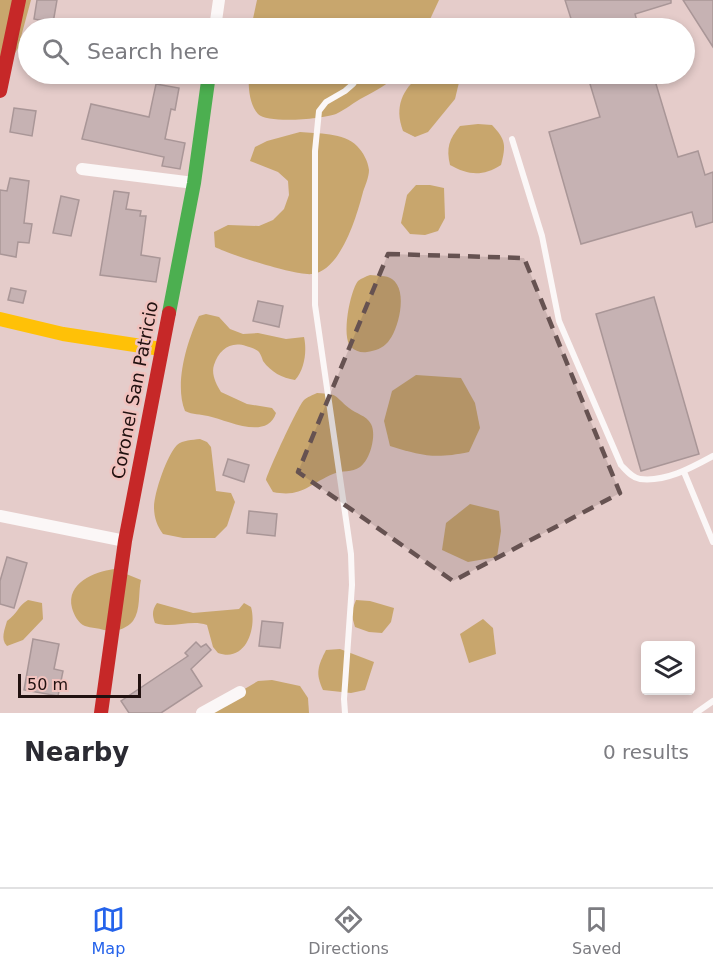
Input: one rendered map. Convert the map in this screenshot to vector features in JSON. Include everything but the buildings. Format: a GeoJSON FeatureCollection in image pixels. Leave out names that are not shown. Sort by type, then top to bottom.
{"type":"FeatureCollection","features":[{"type":"Feature","properties":{"kind":"street"},"geometry":{"type":"LineString","coordinates":[[0,91],[19,0]]}},
{"type":"Feature","properties":{"kind":"street"},"geometry":{"type":"LineString","coordinates":[[216,18],[219,0]]}},
{"type":"Feature","properties":{"kind":"street","name":"Coronel San Patricio"},"geometry":{"type":"LineString","coordinates":[[101,713],[125,541],[195,183],[208,84]]}},
{"type":"Feature","properties":{"kind":"street"},"geometry":{"type":"LineString","coordinates":[[82,169],[195,183]]}},
{"type":"Feature","properties":{"kind":"street"},"geometry":{"type":"LineString","coordinates":[[0,319],[63,334],[161,349]]}},
{"type":"Feature","properties":{"kind":"street"},"geometry":{"type":"LineString","coordinates":[[0,516],[125,541]]}},
{"type":"Feature","properties":{"kind":"street"},"geometry":{"type":"LineString","coordinates":[[202,713],[240,692]]}},
{"type":"Feature","properties":{"kind":"lane"},"geometry":{"type":"LineString","coordinates":[[345,713],[352,585],[351,554],[315,305],[315,151],[319,111],[326,102],[345,92],[352,84]]}},
{"type":"Feature","properties":{"kind":"lane"},"geometry":{"type":"LineString","coordinates":[[512,139],[542,236],[559,321],[621,465],[629,474],[639,479],[684,472],[713,456]]}},
{"type":"Feature","properties":{"kind":"lane"},"geometry":{"type":"LineString","coordinates":[[684,472],[713,542]]}},
{"type":"Feature","properties":{"kind":"lane"},"geometry":{"type":"LineString","coordinates":[[696,713],[713,701]]}},
{"type":"Feature","properties":{"kind":"highlighted area"},"geometry":{"type":"Polygon","coordinates":[[[388,254],[524,258],[620,493],[453,581],[298,472],[388,254]]]}},
{"type":"Feature","properties":{"kind":"shaded area"},"geometry":{"type":"Polygon","coordinates":[[[0,0],[31,0],[26,18],[18,18],[18,48],[0,79],[0,0]]]}},
{"type":"Feature","properties":{"kind":"shaded area"},"geometry":{"type":"Polygon","coordinates":[[[257,0],[439,0],[431,18],[253,18],[257,0]]]}},
{"type":"Feature","properties":{"kind":"shaded area"},"geometry":{"type":"Polygon","coordinates":[[[249,84],[386,84],[336,114],[284,120],[258,114],[251,100],[249,84]]]}},
{"type":"Feature","properties":{"kind":"shaded area"},"geometry":{"type":"Polygon","coordinates":[[[411,84],[459,84],[455,99],[428,132],[415,137],[403,131],[399,114],[402,100],[411,84]]]}},
{"type":"Feature","properties":{"kind":"shaded area"},"geometry":{"type":"Polygon","coordinates":[[[492,125],[504,143],[504,152],[501,165],[481,173],[469,173],[450,165],[448,154],[451,140],[460,126],[492,125]]]}},
{"type":"Feature","properties":{"kind":"shaded area"},"geometry":{"type":"Polygon","coordinates":[[[300,132],[330,134],[352,141],[368,163],[368,176],[357,214],[339,253],[322,271],[304,274],[264,264],[215,247],[214,232],[228,225],[259,226],[273,220],[284,209],[289,195],[288,181],[278,172],[250,161],[255,147],[267,141],[300,132]]]}},
{"type":"Feature","properties":{"kind":"shaded area"},"geometry":{"type":"Polygon","coordinates":[[[416,185],[444,188],[445,218],[438,231],[425,235],[410,234],[401,223],[407,195],[416,185]]]}},
{"type":"Feature","properties":{"kind":"shaded area"},"geometry":{"type":"Polygon","coordinates":[[[370,275],[392,279],[400,292],[401,301],[392,337],[379,349],[363,352],[356,351],[348,342],[347,324],[355,286],[362,278],[370,275]]]}},
{"type":"Feature","properties":{"kind":"shaded area"},"geometry":{"type":"Polygon","coordinates":[[[206,314],[219,317],[230,329],[243,334],[258,333],[286,339],[304,337],[304,359],[295,380],[273,371],[263,361],[259,352],[246,346],[230,346],[222,351],[216,360],[213,368],[214,375],[221,392],[247,404],[272,408],[276,413],[264,426],[235,424],[185,411],[181,388],[183,363],[199,316],[206,314]]]}},
{"type":"Feature","properties":{"kind":"shaded area"},"geometry":{"type":"Polygon","coordinates":[[[416,375],[461,378],[475,403],[480,428],[469,452],[429,455],[390,446],[384,421],[392,391],[416,375]]]}},
{"type":"Feature","properties":{"kind":"shaded area"},"geometry":{"type":"Polygon","coordinates":[[[317,393],[335,396],[369,421],[373,429],[373,441],[367,459],[357,469],[333,474],[298,492],[273,492],[266,480],[278,451],[305,399],[317,393]]]}},
{"type":"Feature","properties":{"kind":"shaded area"},"geometry":{"type":"Polygon","coordinates":[[[200,439],[211,447],[216,491],[231,493],[235,502],[227,526],[215,538],[183,538],[163,534],[156,521],[154,507],[162,474],[177,445],[185,441],[200,439]]]}},
{"type":"Feature","properties":{"kind":"shaded area"},"geometry":{"type":"Polygon","coordinates":[[[470,504],[499,511],[501,531],[497,557],[468,562],[442,550],[446,523],[470,504]]]}},
{"type":"Feature","properties":{"kind":"shaded area"},"geometry":{"type":"Polygon","coordinates":[[[114,569],[141,580],[136,617],[127,626],[116,630],[83,625],[78,621],[72,608],[73,592],[77,585],[90,576],[114,569]]]}},
{"type":"Feature","properties":{"kind":"shaded area"},"geometry":{"type":"Polygon","coordinates":[[[28,600],[42,603],[43,619],[23,640],[7,646],[3,637],[7,621],[28,600]]]}},
{"type":"Feature","properties":{"kind":"shaded area"},"geometry":{"type":"Polygon","coordinates":[[[356,600],[370,601],[394,608],[391,622],[382,633],[369,632],[355,627],[351,613],[356,600]]]}},
{"type":"Feature","properties":{"kind":"shaded area"},"geometry":{"type":"Polygon","coordinates":[[[157,603],[193,613],[239,609],[244,603],[251,607],[251,633],[247,642],[236,653],[228,655],[218,653],[213,647],[207,625],[155,623],[153,613],[157,603]]]}},
{"type":"Feature","properties":{"kind":"shaded area"},"geometry":{"type":"Polygon","coordinates":[[[483,619],[493,628],[496,654],[469,663],[460,634],[483,619]]]}},
{"type":"Feature","properties":{"kind":"shaded area"},"geometry":{"type":"Polygon","coordinates":[[[340,649],[374,662],[365,690],[351,693],[323,690],[318,674],[321,661],[326,650],[340,649]]]}},
{"type":"Feature","properties":{"kind":"shaded area"},"geometry":{"type":"Polygon","coordinates":[[[272,680],[300,686],[308,698],[309,713],[204,713],[258,681],[272,680]]]}},
{"type":"Feature","properties":{"kind":"traffic: fast"},"geometry":{"type":"LineString","coordinates":[[169,313],[194,183],[208,84]]}},
{"type":"Feature","properties":{"kind":"traffic: slow"},"geometry":{"type":"LineString","coordinates":[[0,319],[63,334],[161,349]]}},
{"type":"Feature","properties":{"kind":"traffic: jam"},"geometry":{"type":"LineString","coordinates":[[0,91],[19,0]]}},
{"type":"Feature","properties":{"kind":"traffic: jam"},"geometry":{"type":"LineString","coordinates":[[101,713],[125,541],[169,313]]}}]}
